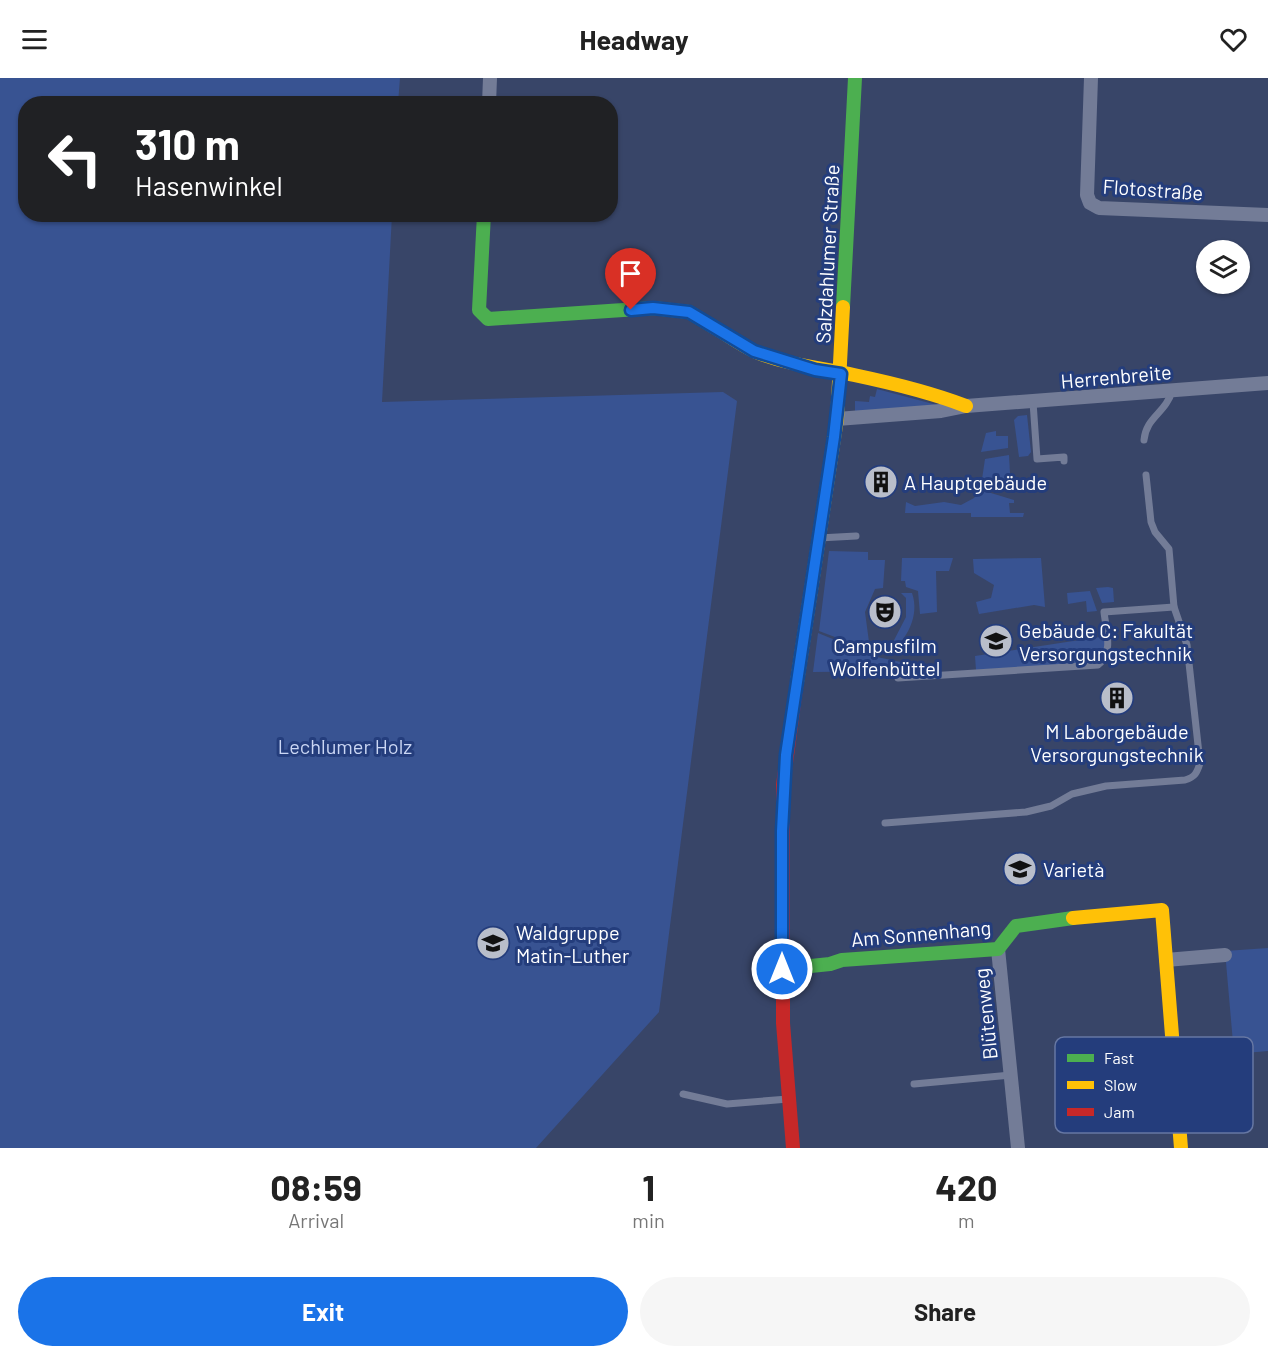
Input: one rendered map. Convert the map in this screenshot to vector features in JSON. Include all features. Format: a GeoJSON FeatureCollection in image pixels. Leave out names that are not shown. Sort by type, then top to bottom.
{"type":"FeatureCollection","features":[{"type":"Feature","properties":{"kind":"street"},"geometry":{"type":"LineString","coordinates":[[489,96],[490,78]]}},
{"type":"Feature","properties":{"kind":"street","name":"Salzdahlumer Straße"},"geometry":{"type":"LineString","coordinates":[[793,1148],[788,1099],[782,969],[783,785],[817,538],[837,419],[855,78]]}},
{"type":"Feature","properties":{"kind":"street","name":"Flotostraße"},"geometry":{"type":"LineString","coordinates":[[1091,78],[1087,195],[1090,203],[1099,208],[1268,215]]}},
{"type":"Feature","properties":{"kind":"street","name":"Herrenbreite"},"geometry":{"type":"LineString","coordinates":[[484,222],[481,314],[488,319],[653,308],[689,312],[754,351],[815,370],[945,398],[966,406]]}},
{"type":"Feature","properties":{"kind":"street","name":"Herrenbreite"},"geometry":{"type":"LineString","coordinates":[[837,419],[941,411],[966,406],[1172,392],[1268,382]]}},
{"type":"Feature","properties":{"kind":"street","name":"Am Sonnenhang"},"geometry":{"type":"LineString","coordinates":[[782,969],[830,964],[842,960],[998,949],[1016,926],[1039,924],[1048,920],[1162,910],[1166,960]]}},
{"type":"Feature","properties":{"kind":"street","name":"Blütenweg"},"geometry":{"type":"LineString","coordinates":[[998,949],[1018,1148]]}},
{"type":"Feature","properties":{"kind":"street"},"geometry":{"type":"LineString","coordinates":[[1172,1037],[1166,960],[1225,955]]}},
{"type":"Feature","properties":{"kind":"street"},"geometry":{"type":"LineString","coordinates":[[1180,1133],[1181,1148]]}},
{"type":"Feature","properties":{"kind":"lane"},"geometry":{"type":"LineString","coordinates":[[1144,440],[1145,427],[1169,403],[1172,392]]}},
{"type":"Feature","properties":{"kind":"lane"},"geometry":{"type":"LineString","coordinates":[[1033,402],[1037,459],[1064,457],[1064,461]]}},
{"type":"Feature","properties":{"kind":"lane"},"geometry":{"type":"LineString","coordinates":[[885,823],[1026,812],[1051,806],[1072,794],[1106,786],[1193,778],[1200,763],[1187,645],[1174,607],[1169,549],[1155,532],[1151,522],[1146,475]]}},
{"type":"Feature","properties":{"kind":"lane"},"geometry":{"type":"LineString","coordinates":[[817,538],[856,536]]}},
{"type":"Feature","properties":{"kind":"lane"},"geometry":{"type":"LineString","coordinates":[[898,678],[1098,665],[1107,655],[1108,648],[1102,613],[1174,607]]}},
{"type":"Feature","properties":{"kind":"lane","name":"Blütenweg"},"geometry":{"type":"LineString","coordinates":[[914,1084],[1011,1075]]}},
{"type":"Feature","properties":{"kind":"lane"},"geometry":{"type":"LineString","coordinates":[[683,1094],[728,1104],[788,1099]]}},
{"type":"Feature","properties":{"kind":"green space","name":"Lechlumer Holz"},"geometry":{"type":"Polygon","coordinates":[[[0,78],[400,78],[399,96],[18,96],[18,222],[392,222],[382,402],[723,392],[737,401],[659,1012],[536,1148],[0,1148],[0,78]]]}},
{"type":"Feature","properties":{"kind":"green space"},"geometry":{"type":"Polygon","coordinates":[[[877,389],[937,405],[855,416],[855,401],[869,402],[870,396],[875,397],[877,389]]]}},
{"type":"Feature","properties":{"kind":"green space"},"geometry":{"type":"Polygon","coordinates":[[[1027,415],[1031,452],[1028,456],[1019,457],[1014,420],[1018,416],[1027,415]]]}},
{"type":"Feature","properties":{"kind":"green space"},"geometry":{"type":"Polygon","coordinates":[[[996,431],[996,436],[1008,436],[1008,448],[981,452],[986,433],[996,431]]]}},
{"type":"Feature","properties":{"kind":"green space"},"geometry":{"type":"Polygon","coordinates":[[[1009,455],[1011,492],[981,486],[985,459],[1009,455]]]}},
{"type":"Feature","properties":{"kind":"green space"},"geometry":{"type":"Polygon","coordinates":[[[981,490],[1014,500],[1014,503],[1009,503],[1010,513],[1024,513],[1023,517],[971,517],[971,513],[905,513],[906,502],[915,506],[944,502],[961,505],[974,498],[981,490]]]}},
{"type":"Feature","properties":{"kind":"green space"},"geometry":{"type":"Polygon","coordinates":[[[829,551],[868,552],[868,560],[885,560],[883,588],[875,589],[865,612],[869,642],[891,646],[906,617],[906,598],[901,593],[912,593],[914,610],[910,626],[901,641],[889,654],[880,654],[819,631],[829,551]]]}},
{"type":"Feature","properties":{"kind":"green space"},"geometry":{"type":"Polygon","coordinates":[[[902,558],[953,558],[949,571],[936,571],[937,612],[920,614],[918,591],[906,587],[905,581],[901,581],[902,558]]]}},
{"type":"Feature","properties":{"kind":"green space"},"geometry":{"type":"Polygon","coordinates":[[[1041,558],[1045,607],[1034,605],[979,614],[976,602],[991,598],[994,585],[974,573],[973,559],[1041,558]]]}},
{"type":"Feature","properties":{"kind":"green space"},"geometry":{"type":"Polygon","coordinates":[[[1096,588],[1113,588],[1114,602],[1102,603],[1096,588]]]}},
{"type":"Feature","properties":{"kind":"green space"},"geometry":{"type":"Polygon","coordinates":[[[1090,591],[1097,611],[1087,612],[1086,601],[1068,604],[1067,593],[1090,591]]]}},
{"type":"Feature","properties":{"kind":"green space"},"geometry":{"type":"Polygon","coordinates":[[[818,633],[877,657],[901,662],[906,668],[904,671],[813,672],[818,633]]]}},
{"type":"Feature","properties":{"kind":"green space"},"geometry":{"type":"Polygon","coordinates":[[[1106,636],[1107,647],[1095,663],[976,670],[975,656],[1106,636]]]}},
{"type":"Feature","properties":{"kind":"green space"},"geometry":{"type":"Polygon","coordinates":[[[1268,948],[1268,1051],[1253,1052],[1253,1037],[1233,1037],[1225,951],[1268,948]]]}},
{"type":"Feature","properties":{"kind":"traffic: fast"},"geometry":{"type":"LineString","coordinates":[[843,307],[855,78]]}},
{"type":"Feature","properties":{"kind":"traffic: fast"},"geometry":{"type":"LineString","coordinates":[[484,222],[479,310],[488,319],[653,308],[689,312],[712,326]]}},
{"type":"Feature","properties":{"kind":"traffic: fast"},"geometry":{"type":"LineString","coordinates":[[782,969],[830,964],[842,960],[998,949],[1016,926],[1073,918]]}},
{"type":"Feature","properties":{"kind":"traffic: slow"},"geometry":{"type":"LineString","coordinates":[[797,682],[837,419],[843,307]]}},
{"type":"Feature","properties":{"kind":"traffic: slow"},"geometry":{"type":"LineString","coordinates":[[712,326],[750,349],[768,356],[897,385],[966,406]]}},
{"type":"Feature","properties":{"kind":"traffic: slow"},"geometry":{"type":"LineString","coordinates":[[1073,918],[1162,910],[1172,1037]]}},
{"type":"Feature","properties":{"kind":"traffic: slow"},"geometry":{"type":"LineString","coordinates":[[1180,1133],[1181,1148]]}},
{"type":"Feature","properties":{"kind":"traffic: jam"},"geometry":{"type":"LineString","coordinates":[[793,1148],[783,1023],[783,785],[797,682]]}},
{"type":"Feature","properties":{"kind":"place","name":"A Hauptgebäude"},"geometry":{"type":"Point","coordinates":[881,482]}},
{"type":"Feature","properties":{"kind":"place","name":"Campusfilm Wolfenbüttel"},"geometry":{"type":"Point","coordinates":[885,612]}},
{"type":"Feature","properties":{"kind":"place","name":"Gebäude C: Fakultät Versorgungstechnik"},"geometry":{"type":"Point","coordinates":[996,641]}},
{"type":"Feature","properties":{"kind":"place","name":"M Laborgebäude Versorgungstechnik"},"geometry":{"type":"Point","coordinates":[1117,698]}},
{"type":"Feature","properties":{"kind":"place","name":"Varietà"},"geometry":{"type":"Point","coordinates":[1020,869]}},
{"type":"Feature","properties":{"kind":"place","name":"Waldgruppe Matin-Luther"},"geometry":{"type":"Point","coordinates":[493,943]}},
{"type":"Feature","properties":{"kind":"route"},"geometry":{"type":"LineString","coordinates":[[631,310],[653,308],[689,312],[700,316],[754,351],[815,370],[841,374],[837,419],[817,538],[783,785],[782,969]]}}]}
